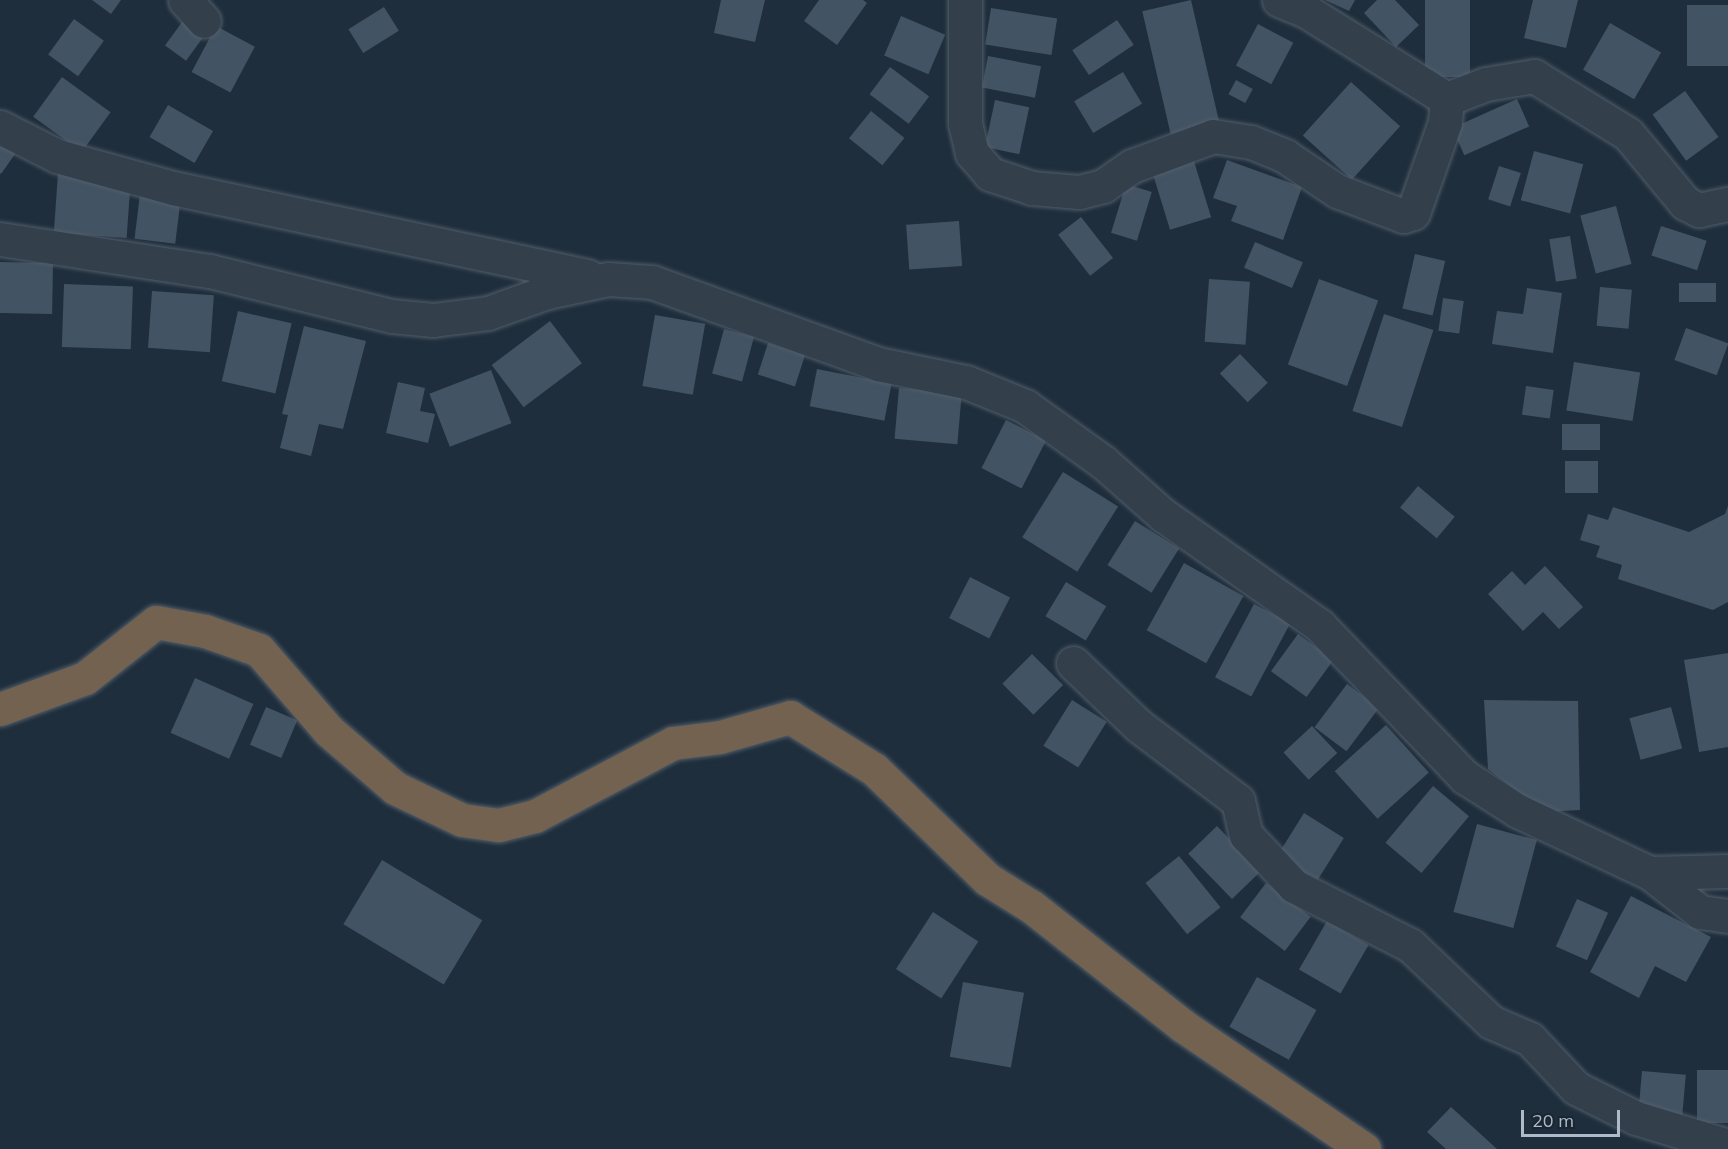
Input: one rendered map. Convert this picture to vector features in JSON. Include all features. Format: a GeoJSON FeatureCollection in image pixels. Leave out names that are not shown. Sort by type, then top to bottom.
{"type":"FeatureCollection","features":[{"type":"Feature","properties":{"kind":"highway"},"geometry":{"type":"LineString","coordinates":[[0,709],[85,678],[156,622],[205,631],[259,650],[329,731],[395,788],[462,820],[499,825],[544,812],[673,743],[720,737],[790,717],[874,770],[987,879],[1032,907],[1183,1026],[1364,1149]]}},
{"type":"Feature","properties":{"kind":"street"},"geometry":{"type":"LineString","coordinates":[[965,0],[965,123],[972,153],[990,174],[1032,188],[1079,192],[1103,186],[1132,166],[1213,136],[1251,142],[1285,156],[1337,191],[1403,216],[1413,213],[1445,122],[1446,99]]}},
{"type":"Feature","properties":{"kind":"street"},"geometry":{"type":"LineString","coordinates":[[1279,0],[1306,10],[1446,99]]}},
{"type":"Feature","properties":{"kind":"street"},"geometry":{"type":"LineString","coordinates":[[1446,99],[1486,84],[1534,76],[1628,134],[1685,203],[1699,210],[1728,204]]}},
{"type":"Feature","properties":{"kind":"street"},"geometry":{"type":"LineString","coordinates":[[0,127],[57,156],[173,188],[483,258],[663,286],[798,338],[878,364],[966,382],[1026,406],[1103,462],[1163,515],[1318,625],[1465,777],[1518,811],[1650,873],[1700,912],[1728,916]]}},
{"type":"Feature","properties":{"kind":"street"},"geometry":{"type":"LineString","coordinates":[[0,239],[210,271],[392,316],[433,320],[488,313],[547,292],[608,279]]}},
{"type":"Feature","properties":{"kind":"street"},"geometry":{"type":"LineString","coordinates":[[1073,663],[1139,726],[1238,801],[1246,835],[1294,886],[1410,945],[1491,1022],[1530,1040],[1576,1088],[1636,1118],[1728,1146]]}},
{"type":"Feature","properties":{"kind":"street"},"geometry":{"type":"LineString","coordinates":[[1650,873],[1728,872]]}},
{"type":"Feature","properties":{"kind":"building"},"geometry":{"type":"Polygon","coordinates":[[[92,0],[121,0],[111,14],[92,0]]]}},
{"type":"Feature","properties":{"kind":"building"},"geometry":{"type":"Polygon","coordinates":[[[721,0],[765,0],[755,42],[714,33],[721,0]]]}},
{"type":"Feature","properties":{"kind":"building"},"geometry":{"type":"Polygon","coordinates":[[[819,0],[863,0],[867,3],[837,45],[804,21],[819,0]]]}},
{"type":"Feature","properties":{"kind":"building"},"geometry":{"type":"Polygon","coordinates":[[[1191,0],[1219,123],[1171,134],[1142,11],[1191,0]]]}},
{"type":"Feature","properties":{"kind":"building"},"geometry":{"type":"Polygon","coordinates":[[[1325,0],[1355,0],[1349,11],[1325,0]]]}},
{"type":"Feature","properties":{"kind":"building"},"geometry":{"type":"Polygon","coordinates":[[[1377,0],[1395,0],[1419,25],[1396,47],[1364,13],[1377,0]]]}},
{"type":"Feature","properties":{"kind":"building"},"geometry":{"type":"Polygon","coordinates":[[[1425,0],[1470,0],[1470,77],[1425,77],[1425,0]]]}},
{"type":"Feature","properties":{"kind":"building"},"geometry":{"type":"Polygon","coordinates":[[[1533,0],[1578,0],[1566,48],[1524,38],[1533,0]]]}},
{"type":"Feature","properties":{"kind":"building"},"geometry":{"type":"Polygon","coordinates":[[[1687,5],[1728,5],[1728,66],[1687,66],[1687,5]]]}},
{"type":"Feature","properties":{"kind":"building"},"geometry":{"type":"Polygon","coordinates":[[[384,7],[399,31],[363,53],[348,29],[384,7]]]}},
{"type":"Feature","properties":{"kind":"building"},"geometry":{"type":"Polygon","coordinates":[[[991,8],[1057,18],[1051,55],[985,45],[991,8]]]}},
{"type":"Feature","properties":{"kind":"building"},"geometry":{"type":"Polygon","coordinates":[[[901,16],[945,35],[928,74],[884,56],[901,16]]]}},
{"type":"Feature","properties":{"kind":"building"},"geometry":{"type":"Polygon","coordinates":[[[185,18],[206,33],[186,61],[165,46],[185,18]]]}},
{"type":"Feature","properties":{"kind":"building"},"geometry":{"type":"Polygon","coordinates":[[[74,19],[104,41],[78,76],[48,55],[74,19]]]}},
{"type":"Feature","properties":{"kind":"building"},"geometry":{"type":"Polygon","coordinates":[[[1117,20],[1134,45],[1089,75],[1072,50],[1117,20]]]}},
{"type":"Feature","properties":{"kind":"building"},"geometry":{"type":"Polygon","coordinates":[[[1610,23],[1661,52],[1634,99],[1583,70],[1610,23]]]}},
{"type":"Feature","properties":{"kind":"building"},"geometry":{"type":"Polygon","coordinates":[[[1258,24],[1293,43],[1271,84],[1236,65],[1258,24]]]}},
{"type":"Feature","properties":{"kind":"building"},"geometry":{"type":"Polygon","coordinates":[[[216,26],[255,47],[230,93],[192,72],[216,26]]]}},
{"type":"Feature","properties":{"kind":"building"},"geometry":{"type":"Polygon","coordinates":[[[988,56],[1041,66],[1035,98],[982,87],[988,56]]]}},
{"type":"Feature","properties":{"kind":"building"},"geometry":{"type":"Polygon","coordinates":[[[890,67],[929,96],[909,124],[870,94],[890,67]]]}},
{"type":"Feature","properties":{"kind":"building"},"geometry":{"type":"Polygon","coordinates":[[[1123,72],[1142,104],[1093,133],[1074,101],[1123,72]]]}},
{"type":"Feature","properties":{"kind":"building"},"geometry":{"type":"Polygon","coordinates":[[[62,77],[111,112],[82,152],[33,117],[62,77]]]}},
{"type":"Feature","properties":{"kind":"building"},"geometry":{"type":"Polygon","coordinates":[[[1236,80],[1253,89],[1245,103],[1228,94],[1236,80]]]}},
{"type":"Feature","properties":{"kind":"building"},"geometry":{"type":"Polygon","coordinates":[[[1351,82],[1400,126],[1352,180],[1303,136],[1351,82]]]}},
{"type":"Feature","properties":{"kind":"building"},"geometry":{"type":"Polygon","coordinates":[[[1685,91],[1719,137],[1686,161],[1653,115],[1685,91]]]}},
{"type":"Feature","properties":{"kind":"building"},"geometry":{"type":"Polygon","coordinates":[[[1517,99],[1529,126],[1464,155],[1452,128],[1517,99]]]}},
{"type":"Feature","properties":{"kind":"building"},"geometry":{"type":"Polygon","coordinates":[[[995,100],[1029,107],[1019,154],[985,147],[995,100]]]}},
{"type":"Feature","properties":{"kind":"building"},"geometry":{"type":"Polygon","coordinates":[[[168,105],[213,131],[195,163],[150,137],[168,105]]]}},
{"type":"Feature","properties":{"kind":"building"},"geometry":{"type":"Polygon","coordinates":[[[871,111],[904,138],[882,165],[849,138],[871,111]]]}},
{"type":"Feature","properties":{"kind":"building"},"geometry":{"type":"Polygon","coordinates":[[[0,133],[20,147],[1,174],[0,173],[0,133]]]}},
{"type":"Feature","properties":{"kind":"building"},"geometry":{"type":"Polygon","coordinates":[[[1534,151],[1583,164],[1570,213],[1521,200],[1534,151]]]}},
{"type":"Feature","properties":{"kind":"building"},"geometry":{"type":"Polygon","coordinates":[[[1193,158],[1211,217],[1170,230],[1152,171],[1193,158]]]}},
{"type":"Feature","properties":{"kind":"building"},"geometry":{"type":"Polygon","coordinates":[[[1227,160],[1302,187],[1283,240],[1231,221],[1237,206],[1213,198],[1227,160]]]}},
{"type":"Feature","properties":{"kind":"building"},"geometry":{"type":"Polygon","coordinates":[[[1499,166],[1521,173],[1510,206],[1488,199],[1499,166]]]}},
{"type":"Feature","properties":{"kind":"building"},"geometry":{"type":"Polygon","coordinates":[[[58,173],[131,178],[127,238],[54,233],[58,173]]]}},
{"type":"Feature","properties":{"kind":"building"},"geometry":{"type":"Polygon","coordinates":[[[1126,184],[1152,192],[1137,241],[1111,233],[1126,184]]]}},
{"type":"Feature","properties":{"kind":"building"},"geometry":{"type":"Polygon","coordinates":[[[140,194],[181,199],[175,244],[135,239],[140,194]]]}},
{"type":"Feature","properties":{"kind":"building"},"geometry":{"type":"Polygon","coordinates":[[[1616,206],[1632,264],[1596,274],[1580,216],[1616,206]]]}},
{"type":"Feature","properties":{"kind":"building"},"geometry":{"type":"Polygon","coordinates":[[[1081,217],[1113,258],[1090,276],[1058,235],[1081,217]]]}},
{"type":"Feature","properties":{"kind":"building"},"geometry":{"type":"Polygon","coordinates":[[[959,221],[962,266],[909,270],[906,225],[959,221]]]}},
{"type":"Feature","properties":{"kind":"building"},"geometry":{"type":"Polygon","coordinates":[[[1661,226],[1707,241],[1697,270],[1651,255],[1661,226]]]}},
{"type":"Feature","properties":{"kind":"building"},"geometry":{"type":"Polygon","coordinates":[[[1570,236],[1577,278],[1556,282],[1549,239],[1570,236]]]}},
{"type":"Feature","properties":{"kind":"building"},"geometry":{"type":"Polygon","coordinates":[[[1255,242],[1303,262],[1292,288],[1244,268],[1255,242]]]}},
{"type":"Feature","properties":{"kind":"building"},"geometry":{"type":"Polygon","coordinates":[[[1415,254],[1445,261],[1433,316],[1402,309],[1415,254]]]}},
{"type":"Feature","properties":{"kind":"building"},"geometry":{"type":"Polygon","coordinates":[[[0,262],[53,263],[52,314],[0,313],[0,262]]]}},
{"type":"Feature","properties":{"kind":"building"},"geometry":{"type":"Polygon","coordinates":[[[1209,279],[1250,282],[1246,345],[1205,342],[1209,279]]]}},
{"type":"Feature","properties":{"kind":"building"},"geometry":{"type":"Polygon","coordinates":[[[1319,279],[1378,301],[1347,386],[1288,365],[1319,279]]]}},
{"type":"Feature","properties":{"kind":"building"},"geometry":{"type":"Polygon","coordinates":[[[1679,283],[1716,283],[1716,302],[1679,302],[1679,283]]]}},
{"type":"Feature","properties":{"kind":"building"},"geometry":{"type":"Polygon","coordinates":[[[64,284],[133,286],[131,349],[62,347],[64,284]]]}},
{"type":"Feature","properties":{"kind":"building"},"geometry":{"type":"Polygon","coordinates":[[[1600,287],[1632,290],[1628,329],[1597,326],[1600,287]]]}},
{"type":"Feature","properties":{"kind":"building"},"geometry":{"type":"Polygon","coordinates":[[[1527,288],[1562,293],[1553,353],[1492,344],[1497,311],[1523,314],[1527,288]]]}},
{"type":"Feature","properties":{"kind":"building"},"geometry":{"type":"Polygon","coordinates":[[[152,291],[214,295],[210,352],[148,348],[152,291]]]}},
{"type":"Feature","properties":{"kind":"building"},"geometry":{"type":"Polygon","coordinates":[[[1443,298],[1464,301],[1459,334],[1438,331],[1443,298]]]}},
{"type":"Feature","properties":{"kind":"building"},"geometry":{"type":"Polygon","coordinates":[[[238,311],[292,323],[275,394],[222,381],[238,311]]]}},
{"type":"Feature","properties":{"kind":"building"},"geometry":{"type":"Polygon","coordinates":[[[1384,314],[1433,330],[1402,427],[1352,411],[1384,314]]]}},
{"type":"Feature","properties":{"kind":"building"},"geometry":{"type":"Polygon","coordinates":[[[655,315],[705,324],[693,395],[642,386],[655,315]]]}},
{"type":"Feature","properties":{"kind":"building"},"geometry":{"type":"Polygon","coordinates":[[[550,321],[582,363],[524,407],[492,365],[550,321]]]}},
{"type":"Feature","properties":{"kind":"building"},"geometry":{"type":"Polygon","coordinates":[[[304,326],[366,341],[343,429],[319,424],[311,456],[280,448],[288,415],[282,414],[304,326]]]}},
{"type":"Feature","properties":{"kind":"building"},"geometry":{"type":"Polygon","coordinates":[[[1686,328],[1728,343],[1717,375],[1674,360],[1686,328]]]}},
{"type":"Feature","properties":{"kind":"building"},"geometry":{"type":"Polygon","coordinates":[[[724,329],[754,337],[742,381],[712,373],[724,329]]]}},
{"type":"Feature","properties":{"kind":"building"},"geometry":{"type":"Polygon","coordinates":[[[768,343],[805,355],[795,386],[758,374],[768,343]]]}},
{"type":"Feature","properties":{"kind":"building"},"geometry":{"type":"Polygon","coordinates":[[[1240,354],[1268,383],[1248,402],[1220,373],[1240,354]]]}},
{"type":"Feature","properties":{"kind":"building"},"geometry":{"type":"Polygon","coordinates":[[[1574,362],[1640,372],[1633,421],[1566,410],[1574,362]]]}},
{"type":"Feature","properties":{"kind":"building"},"geometry":{"type":"Polygon","coordinates":[[[817,369],[892,384],[884,421],[810,406],[817,369]]]}},
{"type":"Feature","properties":{"kind":"building"},"geometry":{"type":"Polygon","coordinates":[[[491,370],[511,423],[450,447],[429,394],[491,370]]]}},
{"type":"Feature","properties":{"kind":"building"},"geometry":{"type":"Polygon","coordinates":[[[398,382],[425,388],[420,411],[435,414],[428,443],[386,433],[398,382]]]}},
{"type":"Feature","properties":{"kind":"building"},"geometry":{"type":"Polygon","coordinates":[[[1526,386],[1554,390],[1550,419],[1522,415],[1526,386]]]}},
{"type":"Feature","properties":{"kind":"building"},"geometry":{"type":"Polygon","coordinates":[[[899,388],[962,393],[957,444],[895,439],[899,388]]]}},
{"type":"Feature","properties":{"kind":"building"},"geometry":{"type":"Polygon","coordinates":[[[1006,420],[1046,440],[1022,489],[981,468],[1006,420]]]}},
{"type":"Feature","properties":{"kind":"building"},"geometry":{"type":"Polygon","coordinates":[[[1562,424],[1600,424],[1600,450],[1562,450],[1562,424]]]}},
{"type":"Feature","properties":{"kind":"building"},"geometry":{"type":"Polygon","coordinates":[[[1565,461],[1598,461],[1598,493],[1565,493],[1565,461]]]}},
{"type":"Feature","properties":{"kind":"building"},"geometry":{"type":"Polygon","coordinates":[[[1063,472],[1118,506],[1077,572],[1022,537],[1063,472]]]}},
{"type":"Feature","properties":{"kind":"building"},"geometry":{"type":"Polygon","coordinates":[[[1418,486],[1455,517],[1437,538],[1400,507],[1418,486]]]}},
{"type":"Feature","properties":{"kind":"building"},"geometry":{"type":"Polygon","coordinates":[[[1728,506],[1728,602],[1713,610],[1618,579],[1622,565],[1596,557],[1600,546],[1580,540],[1588,514],[1608,520],[1613,507],[1689,532],[1725,514],[1728,506]]]}},
{"type":"Feature","properties":{"kind":"building"},"geometry":{"type":"Polygon","coordinates":[[[1135,521],[1179,549],[1152,593],[1107,565],[1135,521]]]}},
{"type":"Feature","properties":{"kind":"building"},"geometry":{"type":"Polygon","coordinates":[[[1184,563],[1243,596],[1206,663],[1147,630],[1184,563]]]}},
{"type":"Feature","properties":{"kind":"building"},"geometry":{"type":"Polygon","coordinates":[[[1545,566],[1583,607],[1559,629],[1543,612],[1523,631],[1488,594],[1512,571],[1525,585],[1545,566]]]}},
{"type":"Feature","properties":{"kind":"building"},"geometry":{"type":"Polygon","coordinates":[[[970,577],[1010,597],[989,638],[949,618],[970,577]]]}},
{"type":"Feature","properties":{"kind":"building"},"geometry":{"type":"Polygon","coordinates":[[[1066,582],[1106,606],[1086,640],[1045,616],[1066,582]]]}},
{"type":"Feature","properties":{"kind":"building"},"geometry":{"type":"Polygon","coordinates":[[[1254,604],[1290,623],[1251,697],[1215,677],[1254,604]]]}},
{"type":"Feature","properties":{"kind":"building"},"geometry":{"type":"Polygon","coordinates":[[[1298,634],[1334,660],[1307,697],[1271,671],[1298,634]]]}},
{"type":"Feature","properties":{"kind":"building"},"geometry":{"type":"Polygon","coordinates":[[[1728,653],[1728,747],[1699,752],[1684,660],[1728,653]]]}},
{"type":"Feature","properties":{"kind":"building"},"geometry":{"type":"Polygon","coordinates":[[[1032,654],[1063,685],[1033,715],[1002,684],[1032,654]]]}},
{"type":"Feature","properties":{"kind":"building"},"geometry":{"type":"Polygon","coordinates":[[[195,678],[253,704],[229,759],[171,733],[195,678]]]}},
{"type":"Feature","properties":{"kind":"building"},"geometry":{"type":"Polygon","coordinates":[[[1347,684],[1379,708],[1346,751],[1315,727],[1347,684]]]}},
{"type":"Feature","properties":{"kind":"building"},"geometry":{"type":"Polygon","coordinates":[[[1072,700],[1107,722],[1078,768],[1043,746],[1072,700]]]}},
{"type":"Feature","properties":{"kind":"building"},"geometry":{"type":"Polygon","coordinates":[[[1484,700],[1578,701],[1580,810],[1544,812],[1488,769],[1484,700]]]}},
{"type":"Feature","properties":{"kind":"building"},"geometry":{"type":"Polygon","coordinates":[[[266,707],[297,720],[281,758],[250,745],[266,707]]]}},
{"type":"Feature","properties":{"kind":"building"},"geometry":{"type":"Polygon","coordinates":[[[1671,707],[1682,749],[1641,760],[1629,718],[1671,707]]]}},
{"type":"Feature","properties":{"kind":"building"},"geometry":{"type":"Polygon","coordinates":[[[1386,725],[1429,773],[1378,819],[1335,771],[1386,725]]]}},
{"type":"Feature","properties":{"kind":"building"},"geometry":{"type":"Polygon","coordinates":[[[1312,726],[1337,753],[1309,780],[1283,753],[1312,726]]]}},
{"type":"Feature","properties":{"kind":"building"},"geometry":{"type":"Polygon","coordinates":[[[1433,786],[1469,816],[1421,873],[1385,843],[1433,786]]]}},
{"type":"Feature","properties":{"kind":"building"},"geometry":{"type":"Polygon","coordinates":[[[1304,813],[1344,838],[1313,888],[1273,863],[1304,813]]]}},
{"type":"Feature","properties":{"kind":"building"},"geometry":{"type":"Polygon","coordinates":[[[1477,824],[1537,840],[1513,928],[1453,912],[1477,824]]]}},
{"type":"Feature","properties":{"kind":"building"},"geometry":{"type":"Polygon","coordinates":[[[1217,826],[1261,871],[1232,899],[1188,854],[1217,826]]]}},
{"type":"Feature","properties":{"kind":"building"},"geometry":{"type":"Polygon","coordinates":[[[1179,856],[1221,907],[1187,934],[1146,883],[1179,856]]]}},
{"type":"Feature","properties":{"kind":"building"},"geometry":{"type":"Polygon","coordinates":[[[382,860],[482,920],[444,985],[343,924],[382,860]]]}},
{"type":"Feature","properties":{"kind":"building"},"geometry":{"type":"Polygon","coordinates":[[[1266,883],[1311,917],[1285,951],[1240,917],[1266,883]]]}},
{"type":"Feature","properties":{"kind":"building"},"geometry":{"type":"Polygon","coordinates":[[[1631,896],[1711,937],[1686,982],[1655,966],[1639,998],[1590,972],[1631,896]]]}},
{"type":"Feature","properties":{"kind":"building"},"geometry":{"type":"Polygon","coordinates":[[[1577,899],[1608,913],[1587,960],[1556,947],[1577,899]]]}},
{"type":"Feature","properties":{"kind":"building"},"geometry":{"type":"Polygon","coordinates":[[[933,912],[978,941],[941,998],[896,969],[933,912]]]}},
{"type":"Feature","properties":{"kind":"building"},"geometry":{"type":"Polygon","coordinates":[[[1327,921],[1369,945],[1341,993],[1299,969],[1327,921]]]}},
{"type":"Feature","properties":{"kind":"building"},"geometry":{"type":"Polygon","coordinates":[[[1257,977],[1316,1010],[1289,1060],[1229,1027],[1257,977]]]}},
{"type":"Feature","properties":{"kind":"building"},"geometry":{"type":"Polygon","coordinates":[[[963,982],[1024,993],[1011,1068],[950,1057],[963,982]]]}},
{"type":"Feature","properties":{"kind":"building"},"geometry":{"type":"Polygon","coordinates":[[[1697,1070],[1728,1070],[1728,1123],[1697,1123],[1697,1070]]]}},
{"type":"Feature","properties":{"kind":"building"},"geometry":{"type":"Polygon","coordinates":[[[1642,1071],[1686,1075],[1682,1120],[1638,1116],[1642,1071]]]}},
{"type":"Feature","properties":{"kind":"building"},"geometry":{"type":"Polygon","coordinates":[[[1451,1107],[1497,1149],[1446,1149],[1427,1132],[1451,1107]]]}}]}
